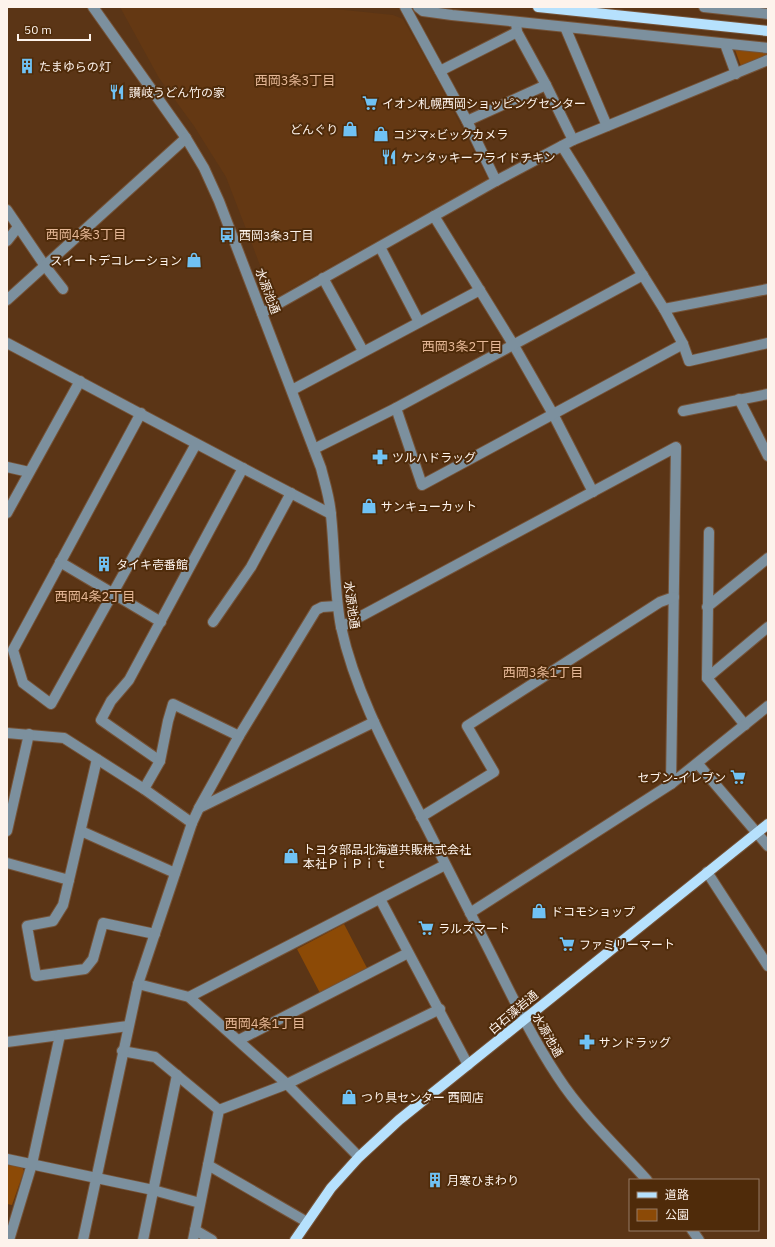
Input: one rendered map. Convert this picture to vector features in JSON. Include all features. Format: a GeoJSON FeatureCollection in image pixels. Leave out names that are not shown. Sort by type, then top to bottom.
{"type":"FeatureCollection","features":[{"type":"Feature","properties":{"kind":"main road"},"geometry":{"type":"LineString","coordinates":[[538,7],[768,31]]}},
{"type":"Feature","properties":{"kind":"main road","name":"白石藻岩通"},"geometry":{"type":"LineString","coordinates":[[295,1240],[331,1188],[359,1157],[399,1120],[768,824]]}},
{"type":"Feature","properties":{"kind":"street","name":"水源池通"},"geometry":{"type":"LineString","coordinates":[[93,7],[186,138],[204,168],[219,201],[292,390],[314,449],[327,490],[331,514],[337,606],[341,627],[354,673],[374,722],[445,865],[525,1020],[559,1079],[586,1113],[646,1179]]}},
{"type":"Feature","properties":{"kind":"street"},"geometry":{"type":"LineString","coordinates":[[405,7],[467,121],[496,181]]}},
{"type":"Feature","properties":{"kind":"street"},"geometry":{"type":"LineString","coordinates":[[418,7],[423,11],[516,27],[565,27],[768,48]]}},
{"type":"Feature","properties":{"kind":"street"},"geometry":{"type":"LineString","coordinates":[[704,7],[768,14]]}},
{"type":"Feature","properties":{"kind":"street"},"geometry":{"type":"LineString","coordinates":[[440,71],[516,27]]}},
{"type":"Feature","properties":{"kind":"street"},"geometry":{"type":"LineString","coordinates":[[516,27],[573,140]]}},
{"type":"Feature","properties":{"kind":"street"},"geometry":{"type":"LineString","coordinates":[[565,27],[607,126]]}},
{"type":"Feature","properties":{"kind":"street"},"geometry":{"type":"LineString","coordinates":[[725,44],[736,74]]}},
{"type":"Feature","properties":{"kind":"street"},"geometry":{"type":"LineString","coordinates":[[262,313],[496,181],[573,140],[768,60]]}},
{"type":"Feature","properties":{"kind":"street"},"geometry":{"type":"LineString","coordinates":[[467,121],[546,85]]}},
{"type":"Feature","properties":{"kind":"street"},"geometry":{"type":"LineString","coordinates":[[7,300],[186,138]]}},
{"type":"Feature","properties":{"kind":"street"},"geometry":{"type":"LineString","coordinates":[[562,146],[664,309],[683,344],[689,362],[768,343]]}},
{"type":"Feature","properties":{"kind":"street"},"geometry":{"type":"LineString","coordinates":[[7,210],[45,266],[64,289]]}},
{"type":"Feature","properties":{"kind":"street"},"geometry":{"type":"LineString","coordinates":[[434,216],[513,344],[553,414],[593,492]]}},
{"type":"Feature","properties":{"kind":"street"},"geometry":{"type":"LineString","coordinates":[[7,241],[18,226]]}},
{"type":"Feature","properties":{"kind":"street"},"geometry":{"type":"LineString","coordinates":[[380,247],[419,322]]}},
{"type":"Feature","properties":{"kind":"street"},"geometry":{"type":"LineString","coordinates":[[314,449],[396,408],[643,275]]}},
{"type":"Feature","properties":{"kind":"street"},"geometry":{"type":"LineString","coordinates":[[323,278],[363,351]]}},
{"type":"Feature","properties":{"kind":"street"},"geometry":{"type":"LineString","coordinates":[[664,309],[768,289]]}},
{"type":"Feature","properties":{"kind":"street"},"geometry":{"type":"LineString","coordinates":[[292,390],[480,290]]}},
{"type":"Feature","properties":{"kind":"street"},"geometry":{"type":"LineString","coordinates":[[7,343],[331,514]]}},
{"type":"Feature","properties":{"kind":"street"},"geometry":{"type":"LineString","coordinates":[[396,408],[422,485],[683,344]]}},
{"type":"Feature","properties":{"kind":"street"},"geometry":{"type":"LineString","coordinates":[[7,514],[80,381]]}},
{"type":"Feature","properties":{"kind":"street"},"geometry":{"type":"LineString","coordinates":[[684,410],[768,394]]}},
{"type":"Feature","properties":{"kind":"street"},"geometry":{"type":"LineString","coordinates":[[739,399],[768,456]]}},
{"type":"Feature","properties":{"kind":"street"},"geometry":{"type":"LineString","coordinates":[[142,413],[13,650],[23,683],[52,704],[196,444]]}},
{"type":"Feature","properties":{"kind":"street"},"geometry":{"type":"LineString","coordinates":[[341,627],[676,447],[671,784]]}},
{"type":"Feature","properties":{"kind":"street"},"geometry":{"type":"LineString","coordinates":[[7,466],[29,472]]}},
{"type":"Feature","properties":{"kind":"street"},"geometry":{"type":"LineString","coordinates":[[160,761],[101,720],[111,701],[129,680],[243,468]]}},
{"type":"Feature","properties":{"kind":"street"},"geometry":{"type":"LineString","coordinates":[[213,622],[251,567],[291,493]]}},
{"type":"Feature","properties":{"kind":"street"},"geometry":{"type":"LineString","coordinates":[[709,532],[707,678],[745,725]]}},
{"type":"Feature","properties":{"kind":"street"},"geometry":{"type":"LineString","coordinates":[[708,607],[768,558]]}},
{"type":"Feature","properties":{"kind":"street"},"geometry":{"type":"LineString","coordinates":[[60,562],[114,593],[160,622]]}},
{"type":"Feature","properties":{"kind":"street"},"geometry":{"type":"LineString","coordinates":[[421,817],[494,772],[467,726],[660,602],[674,597]]}},
{"type":"Feature","properties":{"kind":"street"},"geometry":{"type":"LineString","coordinates":[[83,1240],[122,1051],[138,984],[192,823],[239,736],[316,610],[322,606],[337,606]]}},
{"type":"Feature","properties":{"kind":"street"},"geometry":{"type":"LineString","coordinates":[[707,678],[768,627]]}},
{"type":"Feature","properties":{"kind":"street"},"geometry":{"type":"LineString","coordinates":[[144,789],[160,761],[173,704],[239,736]]}},
{"type":"Feature","properties":{"kind":"street"},"geometry":{"type":"LineString","coordinates":[[470,913],[671,784],[698,764],[768,706]]}},
{"type":"Feature","properties":{"kind":"street"},"geometry":{"type":"LineString","coordinates":[[199,808],[374,722]]}},
{"type":"Feature","properties":{"kind":"street"},"geometry":{"type":"LineString","coordinates":[[7,733],[64,738],[144,789],[192,823]]}},
{"type":"Feature","properties":{"kind":"street"},"geometry":{"type":"LineString","coordinates":[[7,831],[28,734]]}},
{"type":"Feature","properties":{"kind":"street"},"geometry":{"type":"LineString","coordinates":[[97,759],[63,905],[53,921],[27,926],[36,976],[84,969],[93,959],[103,923],[155,934]]}},
{"type":"Feature","properties":{"kind":"street"},"geometry":{"type":"LineString","coordinates":[[698,764],[768,846]]}},
{"type":"Feature","properties":{"kind":"street"},"geometry":{"type":"LineString","coordinates":[[81,831],[175,873]]}},
{"type":"Feature","properties":{"kind":"street"},"geometry":{"type":"LineString","coordinates":[[7,863],[69,880]]}},
{"type":"Feature","properties":{"kind":"street"},"geometry":{"type":"LineString","coordinates":[[190,997],[445,865]]}},
{"type":"Feature","properties":{"kind":"street"},"geometry":{"type":"LineString","coordinates":[[707,872],[768,966]]}},
{"type":"Feature","properties":{"kind":"street"},"geometry":{"type":"LineString","coordinates":[[380,899],[408,953],[440,1009],[468,1065]]}},
{"type":"Feature","properties":{"kind":"street"},"geometry":{"type":"LineString","coordinates":[[239,1040],[408,953]]}},
{"type":"Feature","properties":{"kind":"street"},"geometry":{"type":"LineString","coordinates":[[138,984],[190,997],[287,1084],[359,1157]]}},
{"type":"Feature","properties":{"kind":"street"},"geometry":{"type":"LineString","coordinates":[[219,1110],[287,1084],[440,1009]]}},
{"type":"Feature","properties":{"kind":"street"},"geometry":{"type":"LineString","coordinates":[[7,1042],[128,1026]]}},
{"type":"Feature","properties":{"kind":"street"},"geometry":{"type":"LineString","coordinates":[[9,1240],[32,1164],[60,1035]]}},
{"type":"Feature","properties":{"kind":"street"},"geometry":{"type":"LineString","coordinates":[[122,1051],[155,1057],[219,1110]]}},
{"type":"Feature","properties":{"kind":"street"},"geometry":{"type":"LineString","coordinates":[[143,1240],[177,1075]]}},
{"type":"Feature","properties":{"kind":"street"},"geometry":{"type":"LineString","coordinates":[[212,1240],[194,1235],[219,1110]]}},
{"type":"Feature","properties":{"kind":"street"},"geometry":{"type":"LineString","coordinates":[[7,1159],[153,1190],[200,1203]]}},
{"type":"Feature","properties":{"kind":"street"},"geometry":{"type":"LineString","coordinates":[[208,1165],[307,1222]]}},
{"type":"Feature","properties":{"kind":"street"},"geometry":{"type":"LineString","coordinates":[[693,1231],[700,1240]]}},
{"type":"Feature","properties":{"kind":"shaded area"},"geometry":{"type":"Polygon","coordinates":[[[120,7],[315,7],[393,15],[403,19],[435,75],[488,179],[273,299],[226,177],[194,126],[159,78],[120,7]]]}},
{"type":"Feature","properties":{"kind":"green space"},"geometry":{"type":"Polygon","coordinates":[[[734,47],[768,52],[768,57],[742,69],[734,47]]]}},
{"type":"Feature","properties":{"kind":"green space"},"geometry":{"type":"Polygon","coordinates":[[[344,924],[367,968],[320,993],[297,949],[344,924]]]}},
{"type":"Feature","properties":{"kind":"green space"},"geometry":{"type":"Polygon","coordinates":[[[7,1164],[22,1167],[24,1171],[12,1205],[7,1204],[7,1164]]]}},
{"type":"Feature","properties":{"kind":"place","name":"たまゆらの灯"},"geometry":{"type":"Point","coordinates":[27,66]}},
{"type":"Feature","properties":{"kind":"place","name":"讃岐うどん竹の家"},"geometry":{"type":"Point","coordinates":[117,92]}},
{"type":"Feature","properties":{"kind":"place","name":"イオン札幌西岡ショッピングセンター"},"geometry":{"type":"Point","coordinates":[370,103]}},
{"type":"Feature","properties":{"kind":"place","name":"どんぐり"},"geometry":{"type":"Point","coordinates":[350,129]}},
{"type":"Feature","properties":{"kind":"place","name":"コジマ×ビックカメラ"},"geometry":{"type":"Point","coordinates":[381,134]}},
{"type":"Feature","properties":{"kind":"place","name":"ケンタッキーフライドチキン"},"geometry":{"type":"Point","coordinates":[389,157]}},
{"type":"Feature","properties":{"kind":"place","name":"西岡3条3丁目"},"geometry":{"type":"Point","coordinates":[227,235]}},
{"type":"Feature","properties":{"kind":"place","name":"スイートデコレーション"},"geometry":{"type":"Point","coordinates":[194,260]}},
{"type":"Feature","properties":{"kind":"place","name":"ツルハドラッグ"},"geometry":{"type":"Point","coordinates":[380,457]}},
{"type":"Feature","properties":{"kind":"place","name":"サンキューカット"},"geometry":{"type":"Point","coordinates":[369,506]}},
{"type":"Feature","properties":{"kind":"place","name":"タイキ壱番館"},"geometry":{"type":"Point","coordinates":[104,564]}},
{"type":"Feature","properties":{"kind":"place","name":"セブン-イレブン"},"geometry":{"type":"Point","coordinates":[738,777]}},
{"type":"Feature","properties":{"kind":"place","name":"トヨタ部品北海道共販株式会社 本社ＰｉＰｉｔ"},"geometry":{"type":"Point","coordinates":[291,856]}},
{"type":"Feature","properties":{"kind":"place","name":"ドコモショップ"},"geometry":{"type":"Point","coordinates":[539,911]}},
{"type":"Feature","properties":{"kind":"place","name":"ラルズマート"},"geometry":{"type":"Point","coordinates":[426,928]}},
{"type":"Feature","properties":{"kind":"place","name":"ファミリーマート"},"geometry":{"type":"Point","coordinates":[567,944]}},
{"type":"Feature","properties":{"kind":"place","name":"サンドラッグ"},"geometry":{"type":"Point","coordinates":[587,1042]}},
{"type":"Feature","properties":{"kind":"place","name":"つり具センター 西岡店"},"geometry":{"type":"Point","coordinates":[349,1097]}},
{"type":"Feature","properties":{"kind":"place","name":"月寒ひまわり"},"geometry":{"type":"Point","coordinates":[435,1180]}},
{"type":"Feature","properties":{"kind":"district","name":"西岡3条3丁目"},"geometry":{"type":"Point","coordinates":[295,80]}},
{"type":"Feature","properties":{"kind":"district","name":"西岡4条3丁目"},"geometry":{"type":"Point","coordinates":[86,234]}},
{"type":"Feature","properties":{"kind":"district","name":"西岡3条2丁目"},"geometry":{"type":"Point","coordinates":[462,346]}},
{"type":"Feature","properties":{"kind":"district","name":"西岡4条2丁目"},"geometry":{"type":"Point","coordinates":[95,596]}},
{"type":"Feature","properties":{"kind":"district","name":"西岡3条1丁目"},"geometry":{"type":"Point","coordinates":[543,672]}},
{"type":"Feature","properties":{"kind":"district","name":"西岡4条1丁目"},"geometry":{"type":"Point","coordinates":[265,1023]}}]}
